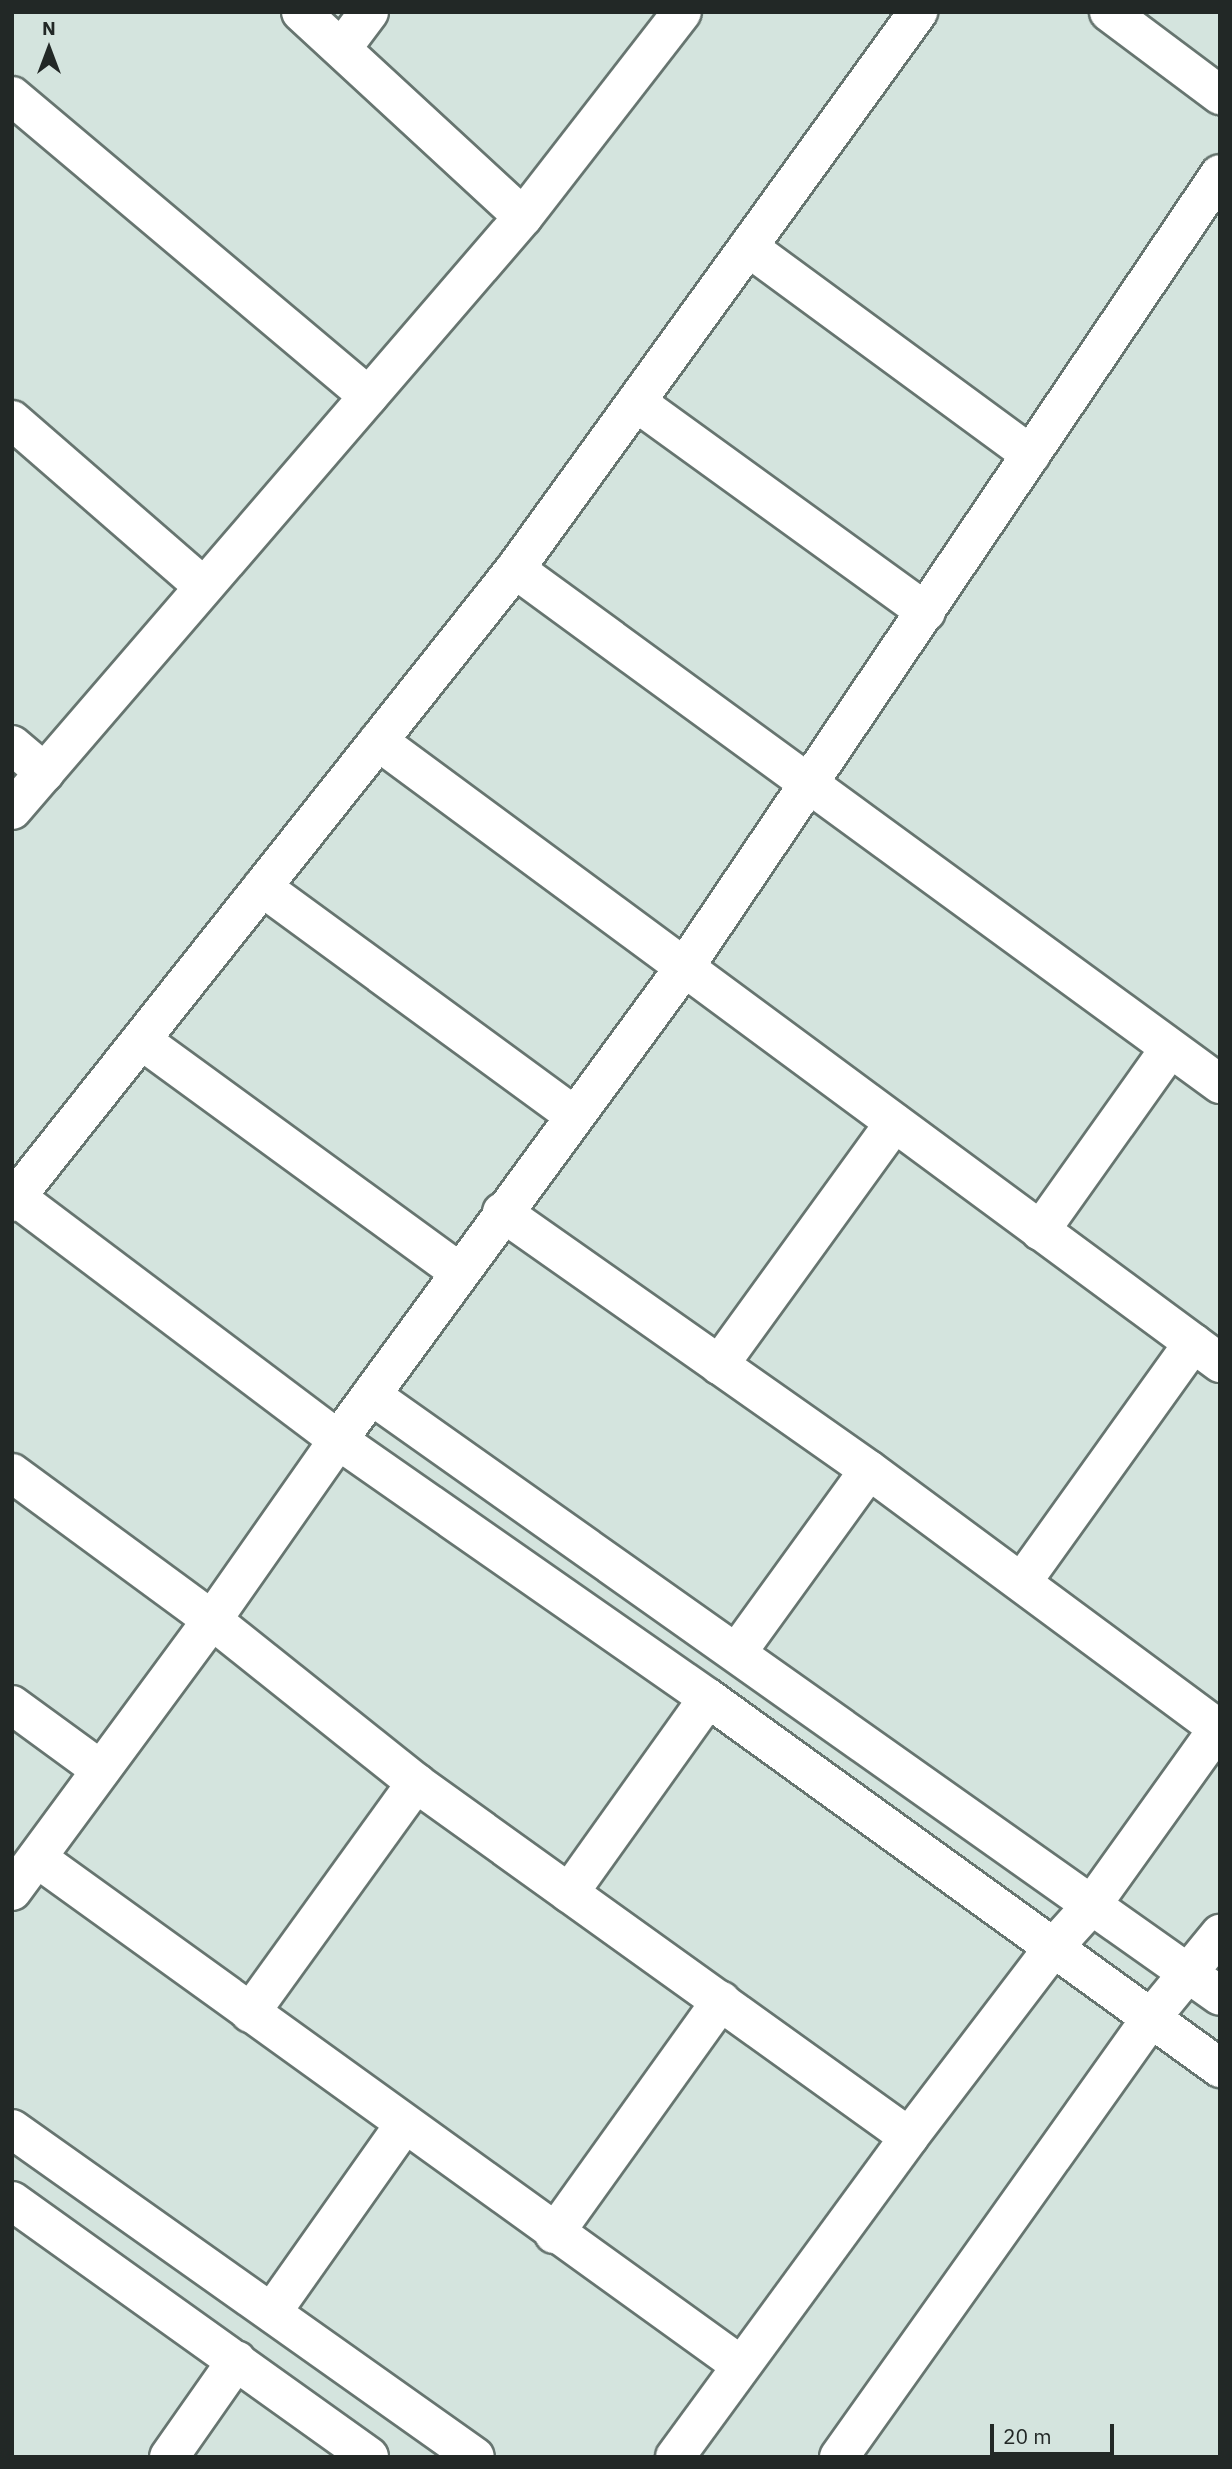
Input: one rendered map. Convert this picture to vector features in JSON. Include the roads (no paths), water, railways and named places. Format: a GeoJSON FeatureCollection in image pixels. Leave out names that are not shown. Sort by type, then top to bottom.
{"type":"FeatureCollection","features":[{"type":"Feature","properties":{"kind":"street"},"geometry":{"type":"LineString","coordinates":[[301,12],[523,217]]}},
{"type":"Feature","properties":{"kind":"street"},"geometry":{"type":"LineString","coordinates":[[342,48],[369,12]]}},
{"type":"Feature","properties":{"kind":"street"},"geometry":{"type":"LineString","coordinates":[[12,810],[523,217],[682,12]]}},
{"type":"Feature","properties":{"kind":"street"},"geometry":{"type":"LineString","coordinates":[[918,12],[514,569],[14,1199],[338,1440],[708,1698],[1220,2068]]}},
{"type":"Feature","properties":{"kind":"street"},"geometry":{"type":"LineString","coordinates":[[1109,12],[1220,95]]}},
{"type":"Feature","properties":{"kind":"street"},"geometry":{"type":"LineString","coordinates":[[12,96],[369,396]]}},
{"type":"Feature","properties":{"kind":"street"},"geometry":{"type":"LineString","coordinates":[[12,1891],[212,1620],[502,1212],[686,965],[1220,174]]}},
{"type":"Feature","properties":{"kind":"street"},"geometry":{"type":"LineString","coordinates":[[748,247],[1031,455]]}},
{"type":"Feature","properties":{"kind":"street"},"geometry":{"type":"LineString","coordinates":[[636,402],[926,612]]}},
{"type":"Feature","properties":{"kind":"street"},"geometry":{"type":"LineString","coordinates":[[12,420],[204,587]]}},
{"type":"Feature","properties":{"kind":"street"},"geometry":{"type":"LineString","coordinates":[[514,569],[1220,1084]]}},
{"type":"Feature","properties":{"kind":"street"},"geometry":{"type":"LineString","coordinates":[[378,741],[686,965],[894,1123],[1207,1353],[1022,1582]]}},
{"type":"Feature","properties":{"kind":"street"},"geometry":{"type":"LineString","coordinates":[[12,745],[45,773]]}},
{"type":"Feature","properties":{"kind":"street"},"geometry":{"type":"LineString","coordinates":[[262,887],[574,1115]]}},
{"type":"Feature","properties":{"kind":"street"},"geometry":{"type":"LineString","coordinates":[[141,1040],[459,1272]]}},
{"type":"Feature","properties":{"kind":"street"},"geometry":{"type":"LineString","coordinates":[[1040,1231],[1170,1048]]}},
{"type":"Feature","properties":{"kind":"street"},"geometry":{"type":"LineString","coordinates":[[719,1365],[894,1123]]}},
{"type":"Feature","properties":{"kind":"street"},"geometry":{"type":"LineString","coordinates":[[502,1212],[869,1470],[1219,1726],[1091,1906],[1052,1949],[909,2137],[739,2364],[675,2457]]}},
{"type":"Feature","properties":{"kind":"street"},"geometry":{"type":"LineString","coordinates":[[370,1395],[738,1651],[1205,1985]]}},
{"type":"Feature","properties":{"kind":"street"},"geometry":{"type":"LineString","coordinates":[[738,1651],[869,1470]]}},
{"type":"Feature","properties":{"kind":"street"},"geometry":{"type":"LineString","coordinates":[[12,1474],[212,1620],[416,1783],[909,2137]]}},
{"type":"Feature","properties":{"kind":"street"},"geometry":{"type":"LineString","coordinates":[[569,1893],[708,1698]]}},
{"type":"Feature","properties":{"kind":"street"},"geometry":{"type":"LineString","coordinates":[[12,1705],[101,1770]]}},
{"type":"Feature","properties":{"kind":"street"},"geometry":{"type":"LineString","coordinates":[[250,2013],[416,1783]]}},
{"type":"Feature","properties":{"kind":"street"},"geometry":{"type":"LineString","coordinates":[[37,1858],[554,2234],[739,2364]]}},
{"type":"Feature","properties":{"kind":"street"},"geometry":{"type":"LineString","coordinates":[[839,2457],[1151,2018],[1205,1985],[1220,1934]]}},
{"type":"Feature","properties":{"kind":"street"},"geometry":{"type":"LineString","coordinates":[[554,2234],[721,2001]]}},
{"type":"Feature","properties":{"kind":"street"},"geometry":{"type":"LineString","coordinates":[[272,2312],[404,2125]]}},
{"type":"Feature","properties":{"kind":"street"},"geometry":{"type":"LineString","coordinates":[[12,2129],[475,2457]]}},
{"type":"Feature","properties":{"kind":"street"},"geometry":{"type":"LineString","coordinates":[[12,2201],[369,2457]]}},
{"type":"Feature","properties":{"kind":"street"},"geometry":{"type":"LineString","coordinates":[[169,2457],[237,2360]]}}]}
